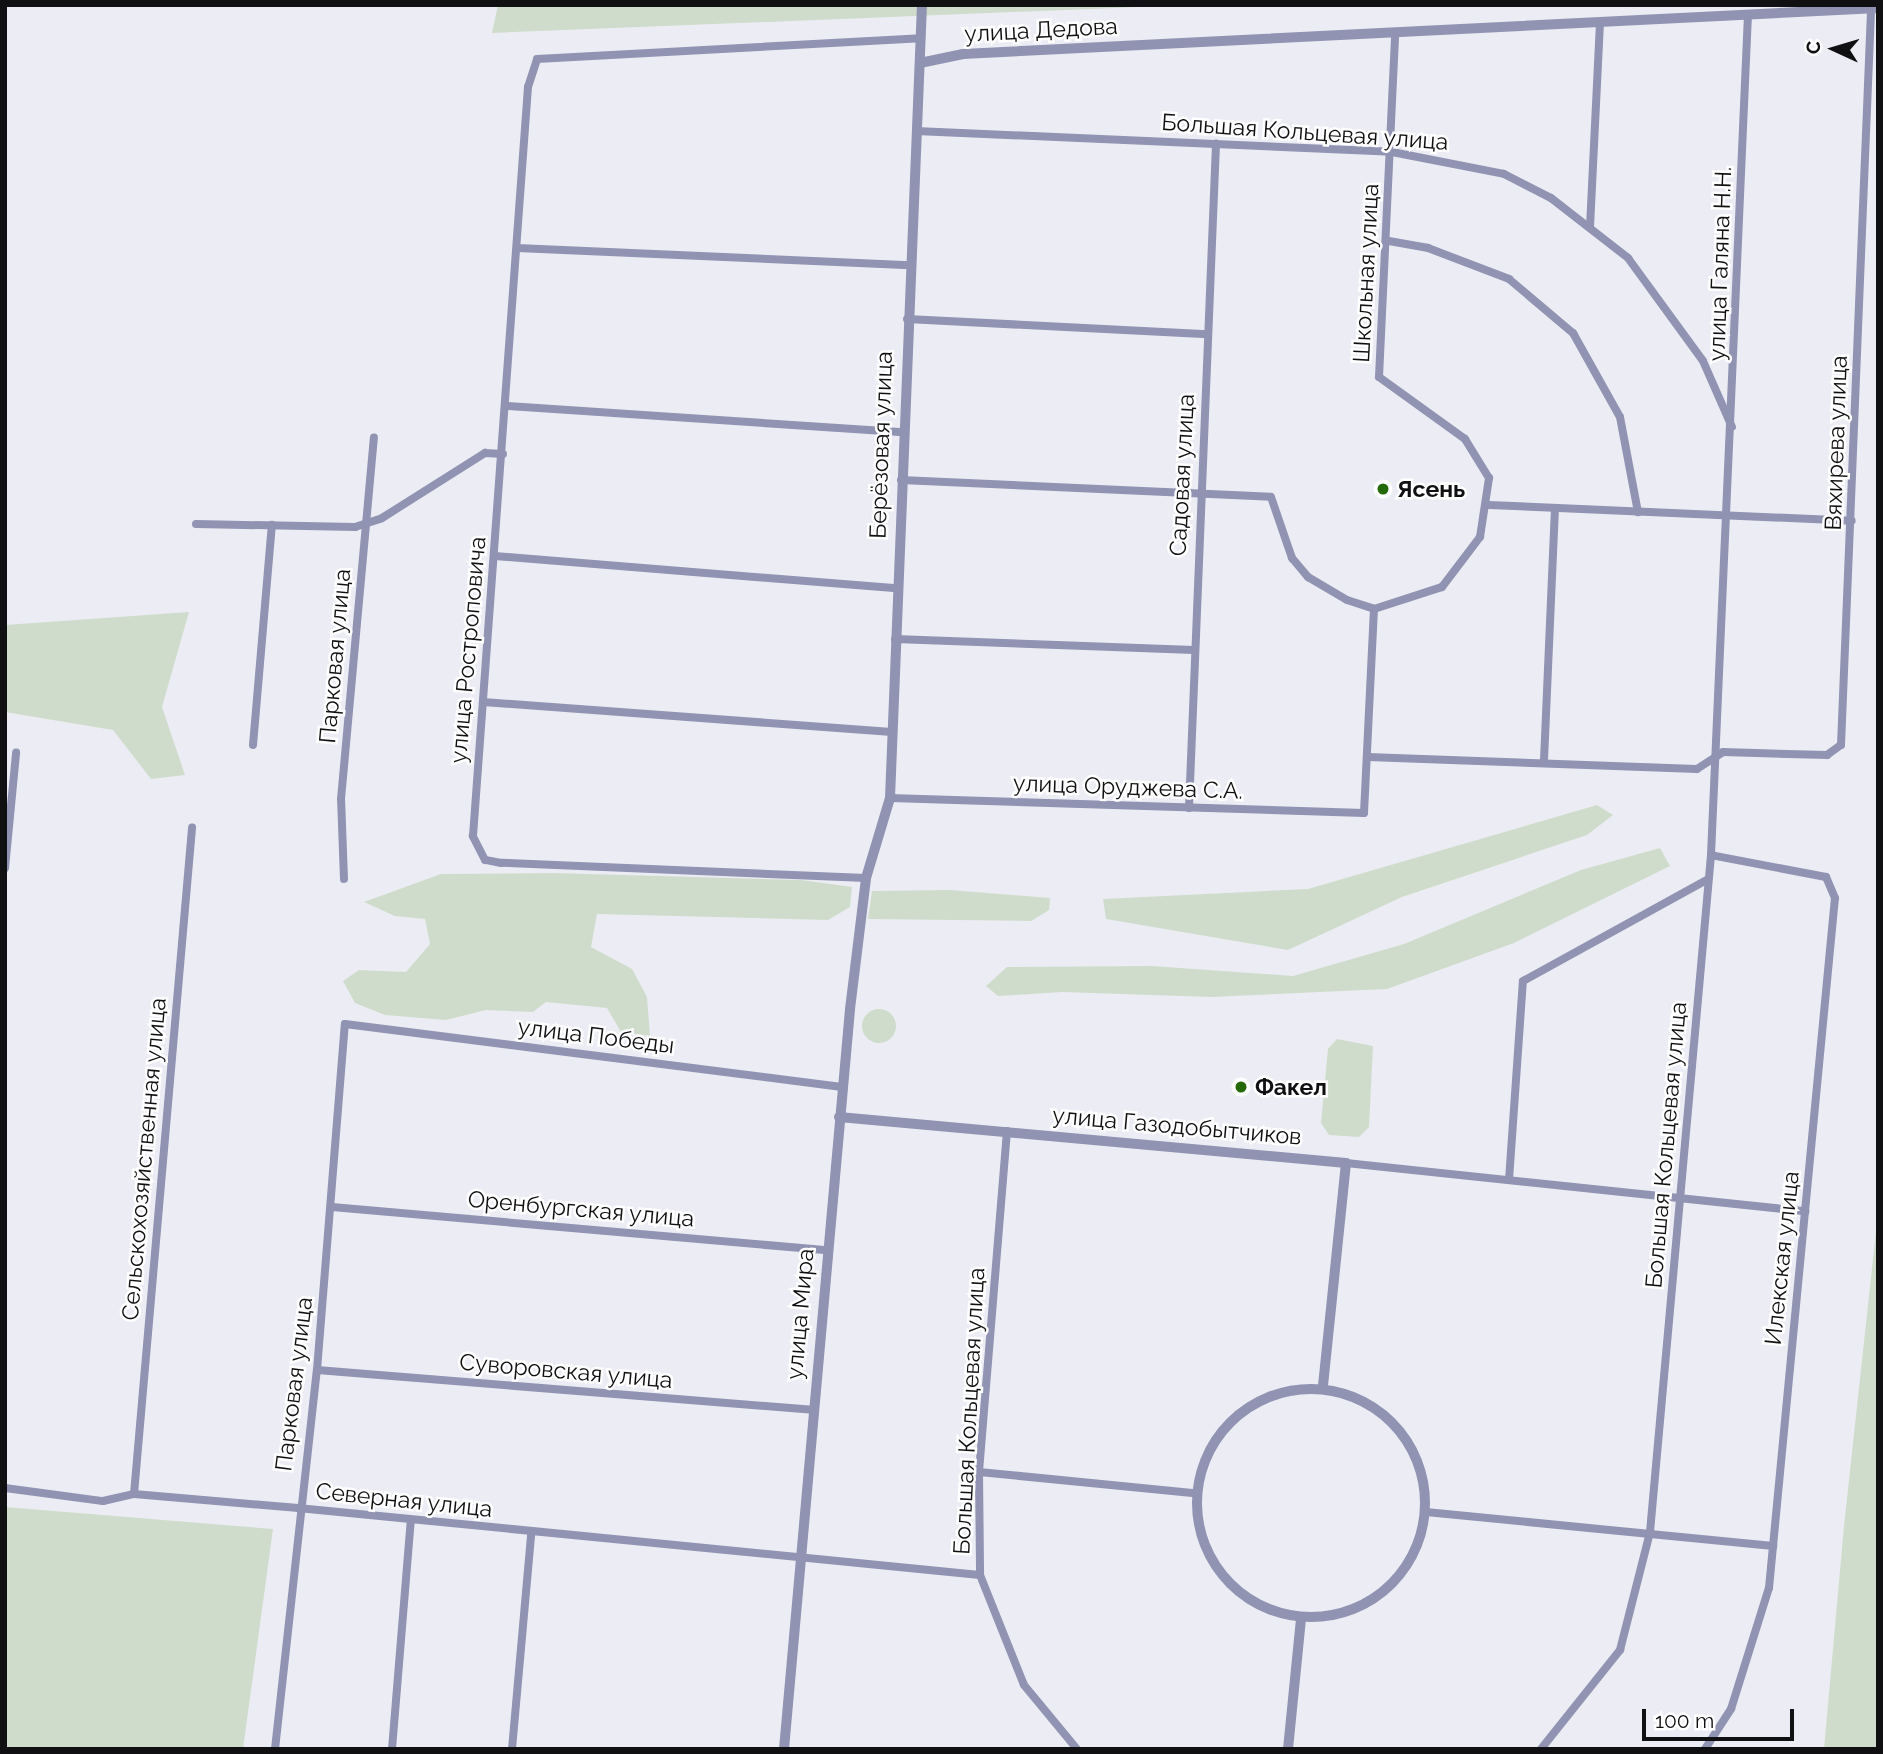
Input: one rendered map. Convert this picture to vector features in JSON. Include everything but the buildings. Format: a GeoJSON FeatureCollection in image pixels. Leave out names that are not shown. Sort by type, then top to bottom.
{"type":"FeatureCollection","features":[{"type":"Feature","properties":{"kind":"street","name":"Берёзовая улица"},"geometry":{"type":"LineString","coordinates":[[866,881],[890,797],[907,319],[922,5]]}},
{"type":"Feature","properties":{"kind":"street","name":"улица Дедова"},"geometry":{"type":"LineString","coordinates":[[920,63],[963,54],[1874,9]]}},
{"type":"Feature","properties":{"kind":"street","name":"Вяхирева улица"},"geometry":{"type":"LineString","coordinates":[[1715,759],[1735,751],[1826,755],[1841,744],[1874,9]]}},
{"type":"Feature","properties":{"kind":"street","name":"улица Галяна Н.Н."},"geometry":{"type":"LineString","coordinates":[[1729,514],[1748,15]]}},
{"type":"Feature","properties":{"kind":"street"},"geometry":{"type":"LineString","coordinates":[[1590,227],[1600,24]]}},
{"type":"Feature","properties":{"kind":"street","name":"Школьная улица"},"geometry":{"type":"LineString","coordinates":[[1374,609],[1442,587],[1464,565],[1489,505],[1489,478],[1465,439],[1379,377],[1389,241],[1395,33]]}},
{"type":"Feature","properties":{"kind":"street","name":"улица Ростроповича"},"geometry":{"type":"LineString","coordinates":[[866,881],[485,860],[472,836],[507,406],[528,87],[537,59],[920,38]]}},
{"type":"Feature","properties":{"kind":"street","name":"Большая Кольцевая улица"},"geometry":{"type":"LineString","coordinates":[[916,131],[1392,152],[1504,174],[1590,227],[1628,258],[1668,308],[1703,361],[1733,430]]}},
{"type":"Feature","properties":{"kind":"street","name":"Садовая улица"},"geometry":{"type":"LineString","coordinates":[[1189,808],[1216,144]]}},
{"type":"Feature","properties":{"kind":"street"},"geometry":{"type":"LineString","coordinates":[[1389,241],[1428,248],[1508,279],[1573,333],[1620,417],[1638,512]]}},
{"type":"Feature","properties":{"kind":"street"},"geometry":{"type":"LineString","coordinates":[[517,248],[910,265]]}},
{"type":"Feature","properties":{"kind":"street"},"geometry":{"type":"LineString","coordinates":[[907,319],[1208,334]]}},
{"type":"Feature","properties":{"kind":"street"},"geometry":{"type":"LineString","coordinates":[[507,406],[903,432]]}},
{"type":"Feature","properties":{"kind":"street","name":"Парковая улица"},"geometry":{"type":"LineString","coordinates":[[344,879],[341,799],[357,596],[370,523],[374,438]]}},
{"type":"Feature","properties":{"kind":"street"},"geometry":{"type":"LineString","coordinates":[[196,524],[272,526],[370,523],[485,453],[503,454]]}},
{"type":"Feature","properties":{"kind":"street"},"geometry":{"type":"LineString","coordinates":[[901,480],[1271,497],[1281,536],[1308,577],[1374,609],[1368,757],[1544,760],[1697,769],[1715,759]]}},
{"type":"Feature","properties":{"kind":"street"},"geometry":{"type":"LineString","coordinates":[[1489,505],[1729,514],[1852,522]]}},
{"type":"Feature","properties":{"kind":"street"},"geometry":{"type":"LineString","coordinates":[[1544,760],[1555,509]]}},
{"type":"Feature","properties":{"kind":"street","name":"Большая Кольцевая улица"},"geometry":{"type":"LineString","coordinates":[[1541,1749],[1619,1650],[1650,1532],[1711,855],[1729,514]]}},
{"type":"Feature","properties":{"kind":"street"},"geometry":{"type":"LineString","coordinates":[[253,745],[272,526]]}},
{"type":"Feature","properties":{"kind":"street"},"geometry":{"type":"LineString","coordinates":[[495,556],[897,588]]}},
{"type":"Feature","properties":{"kind":"street"},"geometry":{"type":"LineString","coordinates":[[895,639],[1194,650]]}},
{"type":"Feature","properties":{"kind":"street"},"geometry":{"type":"LineString","coordinates":[[483,702],[892,732]]}},
{"type":"Feature","properties":{"kind":"street"},"geometry":{"type":"LineString","coordinates":[[5,868],[16,753]]}},
{"type":"Feature","properties":{"kind":"street","name":"улица Оруджева С.А."},"geometry":{"type":"LineString","coordinates":[[890,797],[1364,813],[1368,757]]}},
{"type":"Feature","properties":{"kind":"street","name":"Сельскохозяйственная улица"},"geometry":{"type":"LineString","coordinates":[[134,1494],[192,828]]}},
{"type":"Feature","properties":{"kind":"street","name":"Илекская улица"},"geometry":{"type":"LineString","coordinates":[[1705,1749],[1731,1709],[1755,1647],[1773,1546],[1835,888],[1819,875],[1711,855]]}},
{"type":"Feature","properties":{"kind":"street"},"geometry":{"type":"LineString","coordinates":[[1509,1180],[1524,981],[1707,880]]}},
{"type":"Feature","properties":{"kind":"street","name":"улица Мира"},"geometry":{"type":"LineString","coordinates":[[784,1749],[839,1117],[866,881]]}},
{"type":"Feature","properties":{"kind":"street","name":"Парковая улица"},"geometry":{"type":"LineString","coordinates":[[275,1749],[298,1508],[317,1370],[345,1024]]}},
{"type":"Feature","properties":{"kind":"street","name":"улица Победы"},"geometry":{"type":"LineString","coordinates":[[345,1024],[842,1087]]}},
{"type":"Feature","properties":{"kind":"street","name":"улица Газодобытчиков"},"geometry":{"type":"LineString","coordinates":[[839,1117],[1007,1130],[1806,1211]]}},
{"type":"Feature","properties":{"kind":"street","name":"Большая Кольцевая улица"},"geometry":{"type":"LineString","coordinates":[[1007,1130],[979,1472],[980,1575],[1024,1685],[1077,1749]]}},
{"type":"Feature","properties":{"kind":"street"},"geometry":{"type":"LineString","coordinates":[[1322,1386],[1346,1163]]}},
{"type":"Feature","properties":{"kind":"street","name":"Оренбургская улица"},"geometry":{"type":"LineString","coordinates":[[332,1207],[827,1250]]}},
{"type":"Feature","properties":{"kind":"street","name":"Суворовская улица"},"geometry":{"type":"LineString","coordinates":[[317,1370],[812,1410]]}},
{"type":"Feature","properties":{"kind":"street"},"geometry":{"type":"LineString","coordinates":[[1322,1386],[1374,1407],[1400,1430],[1417,1456],[1426,1512],[1416,1548],[1374,1599],[1340,1614],[1301,1619],[1257,1604],[1231,1584],[1206,1548],[1195,1493],[1211,1445],[1242,1411],[1276,1394],[1322,1386]]}},
{"type":"Feature","properties":{"kind":"street"},"geometry":{"type":"LineString","coordinates":[[979,1472],[1195,1493]]}},
{"type":"Feature","properties":{"kind":"street","name":"Северная улица"},"geometry":{"type":"LineString","coordinates":[[5,1488],[103,1501],[134,1494],[298,1508],[531,1534],[980,1575]]}},
{"type":"Feature","properties":{"kind":"street"},"geometry":{"type":"LineString","coordinates":[[1426,1512],[1773,1546]]}},
{"type":"Feature","properties":{"kind":"street"},"geometry":{"type":"LineString","coordinates":[[391,1749],[411,1520]]}},
{"type":"Feature","properties":{"kind":"street"},"geometry":{"type":"LineString","coordinates":[[512,1749],[531,1534]]}},
{"type":"Feature","properties":{"kind":"street"},"geometry":{"type":"LineString","coordinates":[[1288,1749],[1301,1619]]}},
{"type":"Feature","properties":{"kind":"green space"},"geometry":{"type":"Polygon","coordinates":[[[498,5],[1188,5],[492,33],[498,5]]]}},
{"type":"Feature","properties":{"kind":"green space"},"geometry":{"type":"Polygon","coordinates":[[[189,612],[162,707],[185,775],[151,779],[113,730],[5,712],[5,625],[189,612]]]}},
{"type":"Feature","properties":{"kind":"green space"},"geometry":{"type":"Polygon","coordinates":[[[1597,805],[1613,815],[1587,835],[1402,897],[1288,950],[1106,919],[1103,899],[1308,889],[1597,805]]]}},
{"type":"Feature","properties":{"kind":"green space"},"geometry":{"type":"Polygon","coordinates":[[[1660,848],[1670,866],[1514,943],[1387,989],[1211,997],[1062,992],[998,996],[986,986],[1007,967],[1152,966],[1293,976],[1404,944],[1581,870],[1660,848]]]}},
{"type":"Feature","properties":{"kind":"green space"},"geometry":{"type":"Polygon","coordinates":[[[553,873],[801,880],[852,887],[850,907],[828,920],[597,914],[591,947],[632,969],[647,997],[650,1036],[621,1032],[607,1008],[546,1002],[533,1012],[486,1010],[446,1020],[385,1015],[355,1003],[343,981],[359,970],[406,972],[430,944],[425,919],[395,916],[364,902],[441,874],[553,873]]]}},
{"type":"Feature","properties":{"kind":"green space"},"geometry":{"type":"Polygon","coordinates":[[[950,890],[1050,898],[1049,910],[1031,921],[868,919],[872,891],[950,890]]]}},
{"type":"Feature","properties":{"kind":"green space"},"geometry":{"type":"Polygon","coordinates":[[[879,1009],[891,1014],[896,1026],[891,1038],[879,1043],[867,1038],[862,1026],[867,1014],[879,1009]]]}},
{"type":"Feature","properties":{"kind":"green space"},"geometry":{"type":"Polygon","coordinates":[[[1337,1039],[1373,1046],[1369,1127],[1359,1137],[1329,1135],[1321,1123],[1328,1049],[1337,1039]]]}},
{"type":"Feature","properties":{"kind":"green space"},"geometry":{"type":"Polygon","coordinates":[[[1878,1213],[1878,1749],[1824,1749],[1844,1526],[1878,1213]]]}},
{"type":"Feature","properties":{"kind":"green space"},"geometry":{"type":"Polygon","coordinates":[[[5,1507],[273,1529],[243,1749],[5,1749],[5,1507]]]}},
{"type":"Feature","properties":{"kind":"place","name":"Ясень"},"geometry":{"type":"Point","coordinates":[1383,489]}},
{"type":"Feature","properties":{"kind":"place","name":"Факел"},"geometry":{"type":"Point","coordinates":[1241,1087]}}]}
